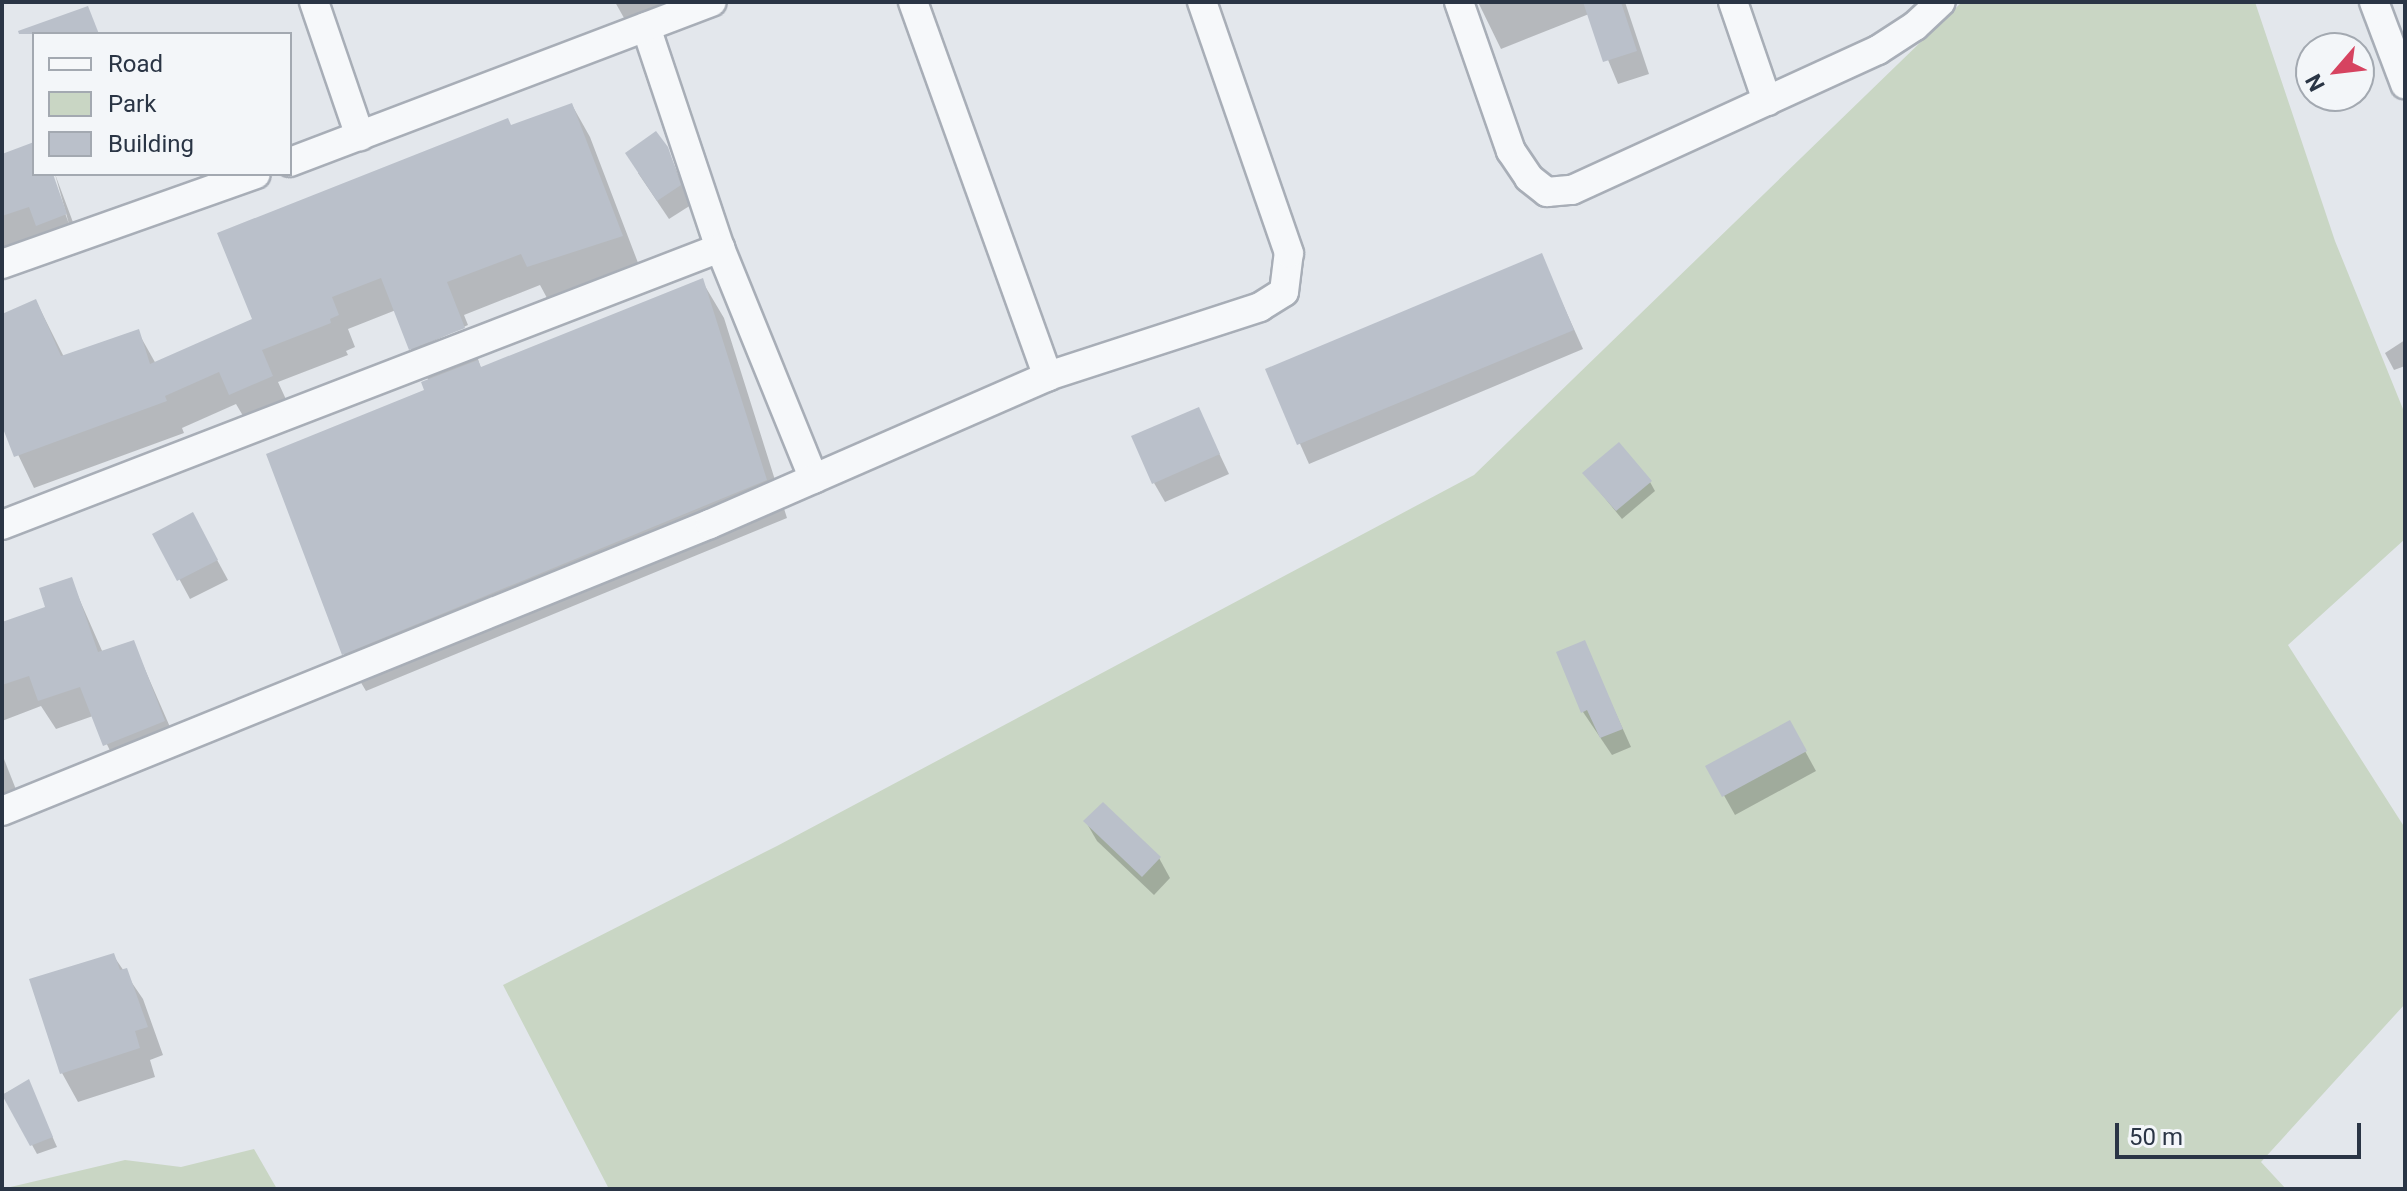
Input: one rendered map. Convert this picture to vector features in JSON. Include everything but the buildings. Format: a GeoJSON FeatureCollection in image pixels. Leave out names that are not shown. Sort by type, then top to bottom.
{"type":"FeatureCollection","features":[{"type":"Feature","properties":{"kind":"street"},"geometry":{"type":"LineString","coordinates":[[314,2],[360,136]]}},
{"type":"Feature","properties":{"kind":"street"},"geometry":{"type":"LineString","coordinates":[[292,161],[712,2]]}},
{"type":"Feature","properties":{"kind":"street"},"geometry":{"type":"LineString","coordinates":[[913,2],[1048,376]]}},
{"type":"Feature","properties":{"kind":"street"},"geometry":{"type":"LineString","coordinates":[[2,811],[814,479],[1048,376],[1260,307],[1284,292],[1289,253],[1202,2]]}},
{"type":"Feature","properties":{"kind":"street"},"geometry":{"type":"LineString","coordinates":[[1459,2],[1511,151],[1529,178],[1547,192],[1572,190],[1878,50],[1915,26],[1941,2]]}},
{"type":"Feature","properties":{"kind":"street"},"geometry":{"type":"LineString","coordinates":[[1733,2],[1767,101]]}},
{"type":"Feature","properties":{"kind":"street"},"geometry":{"type":"LineString","coordinates":[[2374,2],[2405,84]]}},
{"type":"Feature","properties":{"kind":"street"},"geometry":{"type":"LineString","coordinates":[[646,27],[720,248],[814,479]]}},
{"type":"Feature","properties":{"kind":"street"},"geometry":{"type":"LineString","coordinates":[[2,264],[250,176]]}},
{"type":"Feature","properties":{"kind":"street"},"geometry":{"type":"LineString","coordinates":[[2,525],[720,248]]}},
{"type":"Feature","properties":{"kind":"green space"},"geometry":{"type":"Polygon","coordinates":[[[1962,2],[2255,2],[2335,241],[2405,414],[2405,539],[2288,645],[2405,828],[2405,1004],[2261,1162],[2286,1189],[609,1189],[503,985],[777,846],[1474,475],[1962,2]]]}},
{"type":"Feature","properties":{"kind":"green space"},"geometry":{"type":"Polygon","coordinates":[[[254,1149],[277,1189],[2,1189],[125,1160],[181,1167],[254,1149]]]}}]}
